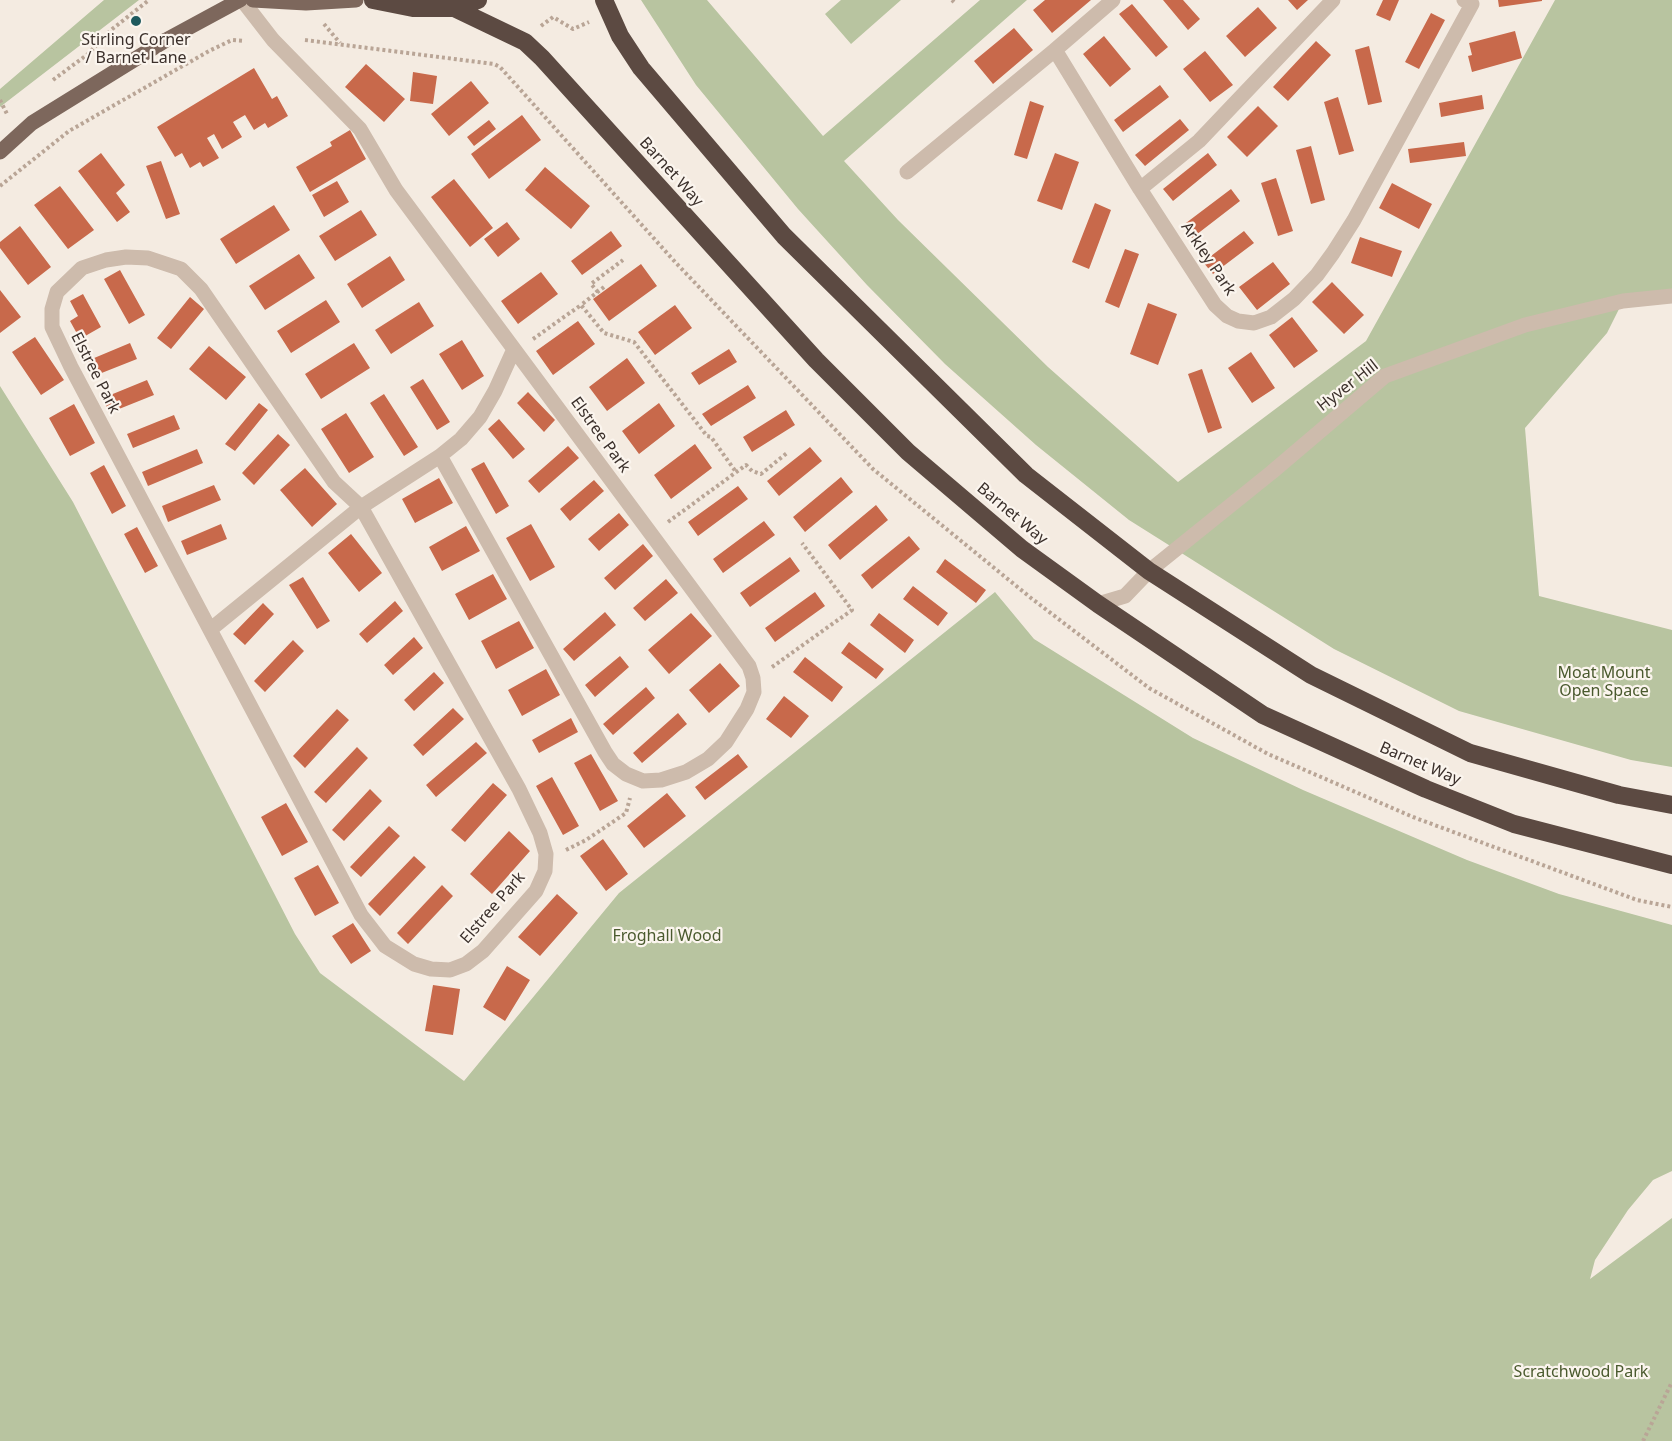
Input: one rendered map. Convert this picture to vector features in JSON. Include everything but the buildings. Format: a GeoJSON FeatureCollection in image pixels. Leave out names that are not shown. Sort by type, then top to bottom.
{"type":"FeatureCollection","features":[{"type":"Feature","properties":{"kind":"highway"},"geometry":{"type":"LineString","coordinates":[[373,0],[413,8],[454,8],[478,0]]}},
{"type":"Feature","properties":{"kind":"highway","name":"Barnet Way"},"geometry":{"type":"LineString","coordinates":[[603,0],[620,36],[641,68],[784,236],[1026,475],[1149,571],[1311,675],[1470,753],[1620,795],[1672,805]]}},
{"type":"Feature","properties":{"kind":"highway","name":"Barnet Way"},"geometry":{"type":"LineString","coordinates":[[454,8],[525,42],[534,50],[808,351],[908,452],[1022,549],[1098,604],[1263,715],[1426,789],[1514,824],[1672,865]]}},
{"type":"Feature","properties":{"kind":"main road"},"geometry":{"type":"LineString","coordinates":[[0,152],[32,123],[166,40],[242,0]]}},
{"type":"Feature","properties":{"kind":"main road"},"geometry":{"type":"LineString","coordinates":[[253,0],[306,3],[356,0]]}},
{"type":"Feature","properties":{"kind":"street","name":"Elstree Park"},"geometry":{"type":"LineString","coordinates":[[242,0],[273,40],[360,129],[396,190],[748,666],[753,678]]}},
{"type":"Feature","properties":{"kind":"street"},"geometry":{"type":"LineString","coordinates":[[907,172],[1113,0]]}},
{"type":"Feature","properties":{"kind":"street"},"geometry":{"type":"LineString","coordinates":[[1140,189],[1199,141],[1333,0]]}},
{"type":"Feature","properties":{"kind":"street","name":"Arkley Park"},"geometry":{"type":"LineString","coordinates":[[1055,50],[1140,189],[1215,305],[1227,316],[1238,321],[1254,323],[1271,317],[1294,299],[1317,275],[1333,253],[1354,220],[1470,1]]}},
{"type":"Feature","properties":{"kind":"street","name":"Elstree Park"},"geometry":{"type":"LineString","coordinates":[[126,257],[148,258],[181,269],[201,289],[334,482],[361,507],[519,789],[540,833],[546,854],[545,871],[536,891],[483,951],[466,964],[450,970],[431,969],[400,957],[385,946],[362,915],[71,367],[52,327],[52,309],[57,291],[82,268],[106,260],[126,257]]}},
{"type":"Feature","properties":{"kind":"street","name":"Hyver Hill"},"geometry":{"type":"LineString","coordinates":[[1098,604],[1125,596],[1149,571],[1272,472],[1385,376],[1525,325],[1623,301],[1672,296]]}},
{"type":"Feature","properties":{"kind":"street"},"geometry":{"type":"LineString","coordinates":[[211,629],[361,507],[440,456],[461,439],[480,417],[515,350]]}},
{"type":"Feature","properties":{"kind":"street"},"geometry":{"type":"LineString","coordinates":[[440,456],[605,752],[626,774],[643,781],[661,780],[686,772],[708,759],[726,742],[747,709],[754,692],[753,678]]}},
{"type":"Feature","properties":{"kind":"path"},"geometry":{"type":"LineString","coordinates":[[46,86],[88,54],[111,30],[149,0]]}},
{"type":"Feature","properties":{"kind":"path"},"geometry":{"type":"LineString","coordinates":[[541,26],[553,17],[573,29],[588,22]]}},
{"type":"Feature","properties":{"kind":"path"},"geometry":{"type":"LineString","coordinates":[[0,186],[69,131],[209,51],[232,40],[255,41]]}},
{"type":"Feature","properties":{"kind":"path"},"geometry":{"type":"LineString","coordinates":[[301,40],[494,64],[500,67]]}},
{"type":"Feature","properties":{"kind":"path"},"geometry":{"type":"LineString","coordinates":[[0,100],[7,114]]}},
{"type":"Feature","properties":{"kind":"path"},"geometry":{"type":"LineString","coordinates":[[0,119],[15,108]]}},
{"type":"Feature","properties":{"kind":"path"},"geometry":{"type":"LineString","coordinates":[[598,292],[591,284],[623,260]]}},
{"type":"Feature","properties":{"kind":"path"},"geometry":{"type":"LineString","coordinates":[[515,350],[604,287]]}},
{"type":"Feature","properties":{"kind":"path"},"geometry":{"type":"LineString","coordinates":[[581,305],[603,333],[634,342],[707,436],[711,437],[736,472]]}},
{"type":"Feature","properties":{"kind":"path"},"geometry":{"type":"LineString","coordinates":[[651,534],[746,465],[752,471],[761,474],[787,453]]}},
{"type":"Feature","properties":{"kind":"path"},"geometry":{"type":"LineString","coordinates":[[753,678],[780,663],[852,610],[802,543]]}},
{"type":"Feature","properties":{"kind":"path"},"geometry":{"type":"LineString","coordinates":[[545,861],[586,840],[626,813],[635,777]]}},
{"type":"Feature","properties":{"kind":"path"},"geometry":{"type":"LineString","coordinates":[[1643,1441],[1672,1382]]}},
{"type":"Feature","properties":{"kind":"green space"},"geometry":{"type":"Polygon","coordinates":[[[104,0],[139,0],[0,107],[0,89],[104,0]]]}},
{"type":"Feature","properties":{"kind":"green space","name":"Moat Mount Open Space"},"geometry":{"type":"Polygon","coordinates":[[[641,0],[707,0],[823,136],[980,0],[1027,0],[844,161],[898,220],[1048,367],[1178,482],[1366,341],[1555,0],[1672,0],[1672,296],[1623,301],[1607,333],[1525,428],[1539,596],[1672,630],[1672,767],[1631,760],[1459,711],[1334,649],[1129,520],[1036,445],[945,364],[867,285],[798,209],[696,85],[641,0]]]}},
{"type":"Feature","properties":{"kind":"green space"},"geometry":{"type":"Polygon","coordinates":[[[841,0],[901,0],[851,44],[825,14],[841,0]]]}},
{"type":"Feature","properties":{"kind":"green space"},"geometry":{"type":"Polygon","coordinates":[[[0,386],[73,502],[295,934],[320,973],[464,1081],[619,893],[995,592],[1034,639],[1193,738],[1303,790],[1467,860],[1559,894],[1672,925],[1672,1171],[1653,1180],[1628,1210],[1595,1260],[1590,1279],[1672,1218],[1672,1441],[0,1441],[0,386]]]}},
{"type":"Feature","properties":{"kind":"place","name":"Stirling Corner / Barnet Lane"},"geometry":{"type":"Point","coordinates":[136,21]}},
{"type":"Feature","properties":{"kind":"park label","name":"Froghall Wood"},"geometry":{"type":"Point","coordinates":[667,936]}},
{"type":"Feature","properties":{"kind":"park label","name":"Scratchwood Park"},"geometry":{"type":"Point","coordinates":[1581,1372]}}]}
